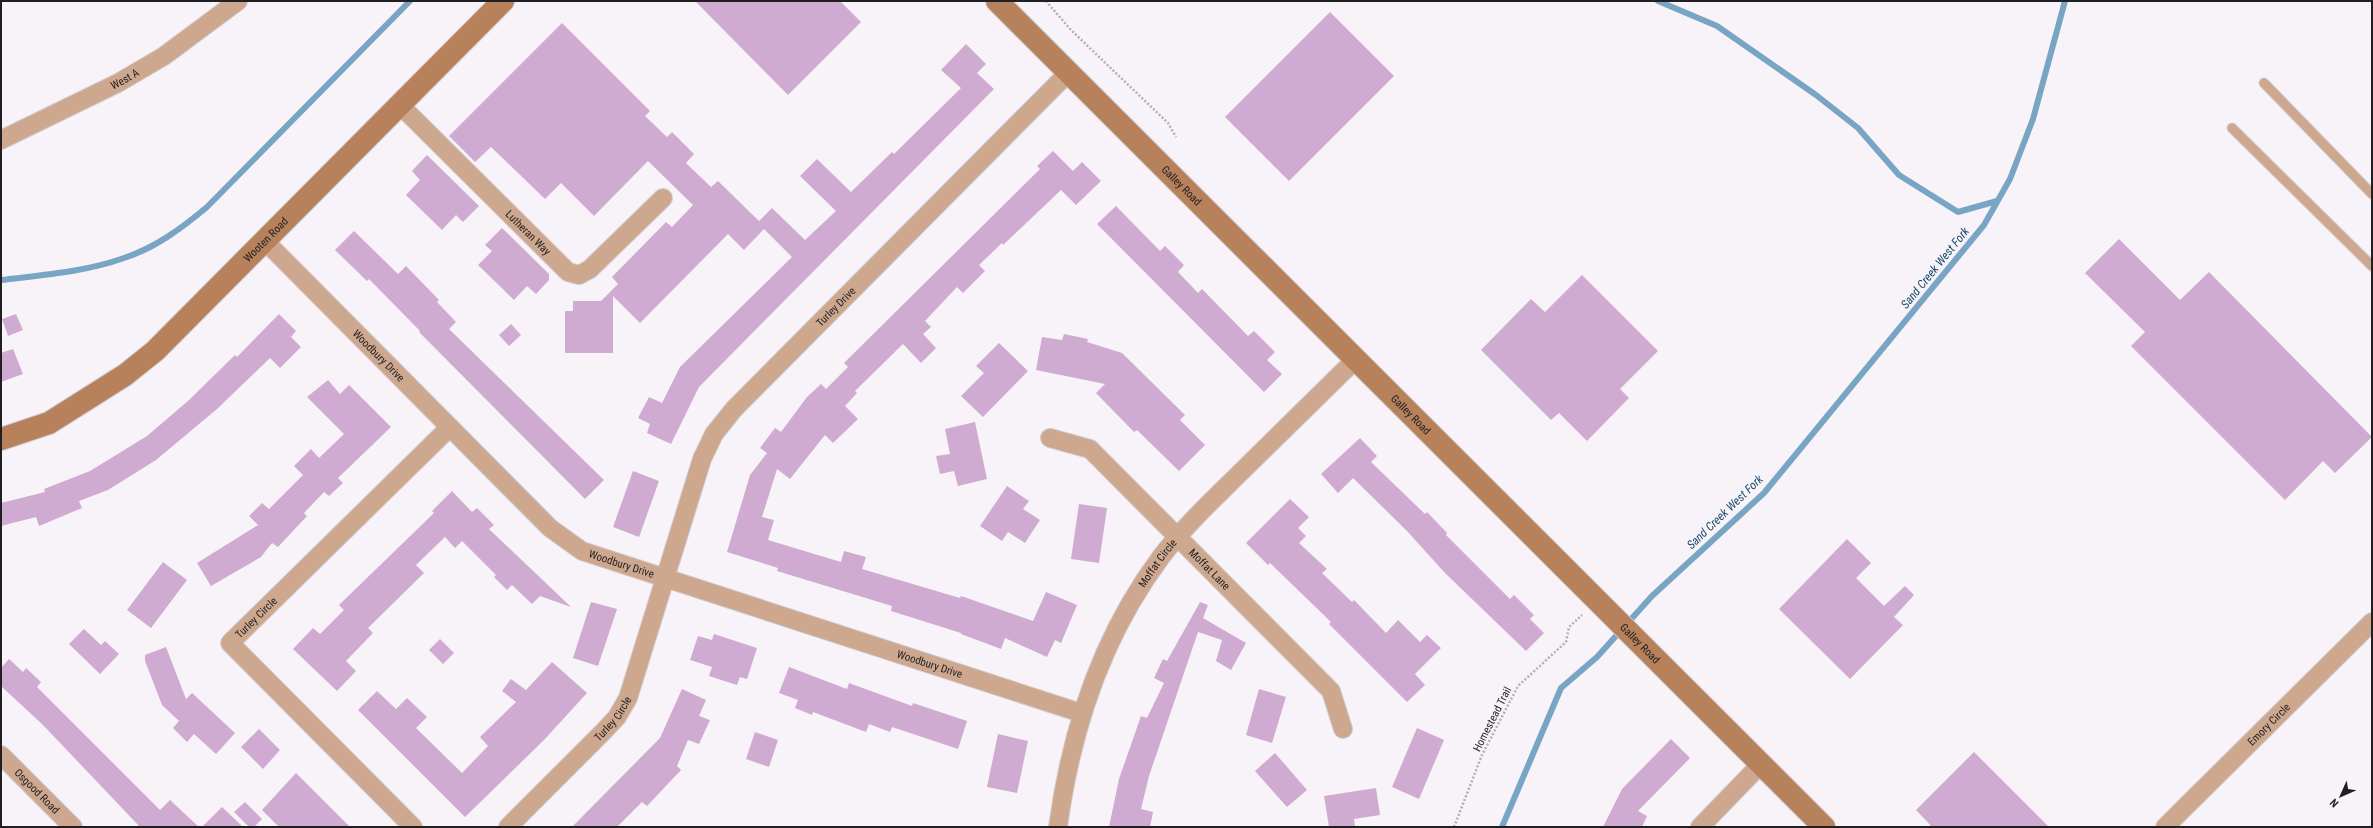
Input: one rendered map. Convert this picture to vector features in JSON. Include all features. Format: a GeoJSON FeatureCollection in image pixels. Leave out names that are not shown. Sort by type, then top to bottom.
{"type":"FeatureCollection","features":[{"type":"Feature","properties":{"kind":"main road","name":"Wooten Road"},"geometry":{"type":"LineString","coordinates":[[1,439],[49,423],[125,375],[155,351],[266,242],[503,1]]}},
{"type":"Feature","properties":{"kind":"main road","name":"Galley Road"},"geometry":{"type":"LineString","coordinates":[[997,1],[1824,827]]}},
{"type":"Feature","properties":{"kind":"street","name":"West A"},"geometry":{"type":"LineString","coordinates":[[1,140],[118,83],[164,56],[238,1]]}},
{"type":"Feature","properties":{"kind":"street","name":"Turley Drive"},"geometry":{"type":"LineString","coordinates":[[666,580],[702,460],[714,434],[734,409],[1069,72]]}},
{"type":"Feature","properties":{"kind":"street","name":"Lutheran Way"},"geometry":{"type":"LineString","coordinates":[[400,105],[568,272],[579,275],[590,269],[663,198]]}},
{"type":"Feature","properties":{"kind":"street","name":"Woodbury Drive"},"geometry":{"type":"LineString","coordinates":[[266,242],[564,540],[582,551],[666,580],[1081,714]]}},
{"type":"Feature","properties":{"kind":"street","name":"Moffat Circle"},"geometry":{"type":"LineString","coordinates":[[1058,827],[1064,778],[1081,714],[1095,676],[1128,607],[1162,556],[1204,508],[1356,359]]}},
{"type":"Feature","properties":{"kind":"street","name":"Turley Circle"},"geometry":{"type":"LineString","coordinates":[[413,827],[230,643],[450,427]]}},
{"type":"Feature","properties":{"kind":"street","name":"Moffat Lane"},"geometry":{"type":"LineString","coordinates":[[1050,438],[1090,448],[1331,691],[1343,729]]}},
{"type":"Feature","properties":{"kind":"street","name":"Turley Circle"},"geometry":{"type":"LineString","coordinates":[[508,827],[617,717],[628,698],[666,580]]}},
{"type":"Feature","properties":{"kind":"street","name":"Emory Circle"},"geometry":{"type":"LineString","coordinates":[[2165,827],[2372,622]]}},
{"type":"Feature","properties":{"kind":"street","name":"Osgood Road"},"geometry":{"type":"LineString","coordinates":[[1,755],[73,827]]}},
{"type":"Feature","properties":{"kind":"street"},"geometry":{"type":"LineString","coordinates":[[1700,827],[1761,764]]}},
{"type":"Feature","properties":{"kind":"lane"},"geometry":{"type":"LineString","coordinates":[[2264,83],[2372,194]]}},
{"type":"Feature","properties":{"kind":"lane"},"geometry":{"type":"LineString","coordinates":[[2232,128],[2372,266]]}},
{"type":"Feature","properties":{"kind":"path"},"geometry":{"type":"LineString","coordinates":[[1046,1],[1071,30],[1168,123],[1176,137]]}},
{"type":"Feature","properties":{"kind":"path","name":"Homestead Trail"},"geometry":{"type":"LineString","coordinates":[[1454,827],[1482,755],[1518,686],[1566,642],[1569,627],[1598,600]]}},
{"type":"Feature","properties":{"kind":"building"},"geometry":{"type":"Polygon","coordinates":[[[695,1],[840,1],[861,22],[788,95],[695,1]]]}},
{"type":"Feature","properties":{"kind":"building"},"geometry":{"type":"Polygon","coordinates":[[[1330,12],[1394,76],[1289,181],[1225,117],[1330,12]]]}},
{"type":"Feature","properties":{"kind":"building"},"geometry":{"type":"Polygon","coordinates":[[[562,23],[650,111],[645,116],[667,137],[672,132],[694,154],[686,163],[711,187],[718,181],[759,221],[772,208],[805,240],[836,211],[800,176],[817,159],[851,192],[892,152],[894,154],[961,88],[941,70],[966,44],[986,64],[977,73],[994,89],[699,387],[671,444],[647,433],[650,424],[638,418],[649,397],[662,403],[680,367],[792,257],[764,229],[744,250],[728,234],[640,323],[613,296],[613,353],[565,353],[565,311],[573,311],[573,301],[601,301],[618,284],[612,277],[666,222],[672,227],[693,205],[648,161],[594,216],[561,183],[545,199],[491,147],[475,162],[449,136],[562,23]]]}},
{"type":"Feature","properties":{"kind":"building"},"geometry":{"type":"Polygon","coordinates":[[[1053,151],[1073,171],[1082,162],[1101,181],[1076,205],[1061,190],[1003,245],[1002,243],[979,265],[985,271],[963,293],[957,287],[925,321],[931,327],[923,334],[936,348],[921,363],[903,344],[855,391],[857,393],[845,406],[858,419],[833,443],[825,435],[790,479],[777,469],[762,517],[774,520],[768,540],[841,562],[844,551],[866,557],[862,569],[960,598],[961,596],[1033,621],[1046,592],[1077,605],[1061,643],[1055,640],[1047,657],[1005,638],[1001,649],[961,633],[891,611],[892,606],[777,571],[778,568],[727,552],[750,475],[767,453],[760,448],[775,428],[781,432],[807,397],[821,384],[826,389],[848,367],[844,363],[1040,169],[1037,166],[1053,151]]]}},
{"type":"Feature","properties":{"kind":"building"},"geometry":{"type":"Polygon","coordinates":[[[427,155],[479,206],[463,222],[456,215],[442,230],[406,195],[420,180],[412,171],[427,155]]]}},
{"type":"Feature","properties":{"kind":"building"},"geometry":{"type":"Polygon","coordinates":[[[1116,206],[1160,251],[1165,246],[1184,265],[1178,272],[1198,293],[1202,289],[1248,336],[1254,331],[1275,352],[1267,360],[1282,374],[1264,392],[1097,224],[1116,206]]]}},
{"type":"Feature","properties":{"kind":"building"},"geometry":{"type":"Polygon","coordinates":[[[502,228],[549,274],[549,280],[536,294],[527,286],[514,300],[478,265],[492,251],[485,245],[502,228]]]}},
{"type":"Feature","properties":{"kind":"building"},"geometry":{"type":"Polygon","coordinates":[[[354,231],[398,274],[406,266],[439,300],[437,302],[456,322],[449,329],[604,480],[585,499],[419,332],[420,331],[369,279],[367,281],[335,250],[354,231]]]}},
{"type":"Feature","properties":{"kind":"building"},"geometry":{"type":"Polygon","coordinates":[[[2119,239],[2180,300],[2209,272],[2372,437],[2335,473],[2323,461],[2285,500],[2131,346],[2145,332],[2085,273],[2119,239]]]}},
{"type":"Feature","properties":{"kind":"building"},"geometry":{"type":"Polygon","coordinates":[[[1582,275],[1658,351],[1620,389],[1629,398],[1587,441],[1559,413],[1551,420],[1481,350],[1531,299],[1545,312],[1582,275]]]}},
{"type":"Feature","properties":{"kind":"building"},"geometry":{"type":"Polygon","coordinates":[[[16,314],[23,330],[8,336],[2,319],[16,314]]]}},
{"type":"Feature","properties":{"kind":"building"},"geometry":{"type":"Polygon","coordinates":[[[279,314],[296,331],[291,337],[301,347],[280,368],[270,358],[217,409],[156,460],[108,490],[79,501],[82,508],[39,526],[36,517],[1,526],[1,503],[45,492],[44,489],[90,471],[147,436],[189,400],[235,355],[237,357],[279,314]]]}},
{"type":"Feature","properties":{"kind":"building"},"geometry":{"type":"Polygon","coordinates":[[[511,324],[521,335],[509,346],[499,335],[511,324]]]}},
{"type":"Feature","properties":{"kind":"building"},"geometry":{"type":"Polygon","coordinates":[[[1064,334],[1088,339],[1087,342],[1122,353],[1185,415],[1180,420],[1205,445],[1179,471],[1137,430],[1134,432],[1096,393],[1105,384],[1036,370],[1042,337],[1062,340],[1064,334]]]}},
{"type":"Feature","properties":{"kind":"building"},"geometry":{"type":"Polygon","coordinates":[[[999,343],[1028,371],[983,417],[961,396],[984,373],[976,366],[999,343]]]}},
{"type":"Feature","properties":{"kind":"building"},"geometry":{"type":"Polygon","coordinates":[[[13,349],[23,374],[1,382],[1,353],[13,349]]]}},
{"type":"Feature","properties":{"kind":"building"},"geometry":{"type":"Polygon","coordinates":[[[328,380],[340,394],[349,385],[391,427],[338,478],[343,483],[329,496],[324,492],[304,513],[307,516],[278,547],[272,543],[261,557],[211,586],[197,563],[258,525],[249,516],[262,503],[269,509],[303,475],[294,466],[311,449],[319,458],[344,434],[307,397],[328,380]]]}},
{"type":"Feature","properties":{"kind":"building"},"geometry":{"type":"Polygon","coordinates":[[[975,422],[987,479],[958,486],[954,471],[940,474],[936,456],[950,454],[945,429],[975,422]]]}},
{"type":"Feature","properties":{"kind":"building"},"geometry":{"type":"Polygon","coordinates":[[[1360,438],[1377,456],[1371,462],[1425,514],[1427,512],[1447,533],[1446,535],[1510,599],[1514,595],[1534,615],[1530,619],[1544,633],[1526,651],[1445,573],[1407,531],[1353,478],[1338,493],[1321,474],[1360,438]]]}},
{"type":"Feature","properties":{"kind":"building"},"geometry":{"type":"Polygon","coordinates":[[[633,471],[659,481],[639,537],[613,527],[633,471]]]}},
{"type":"Feature","properties":{"kind":"building"},"geometry":{"type":"Polygon","coordinates":[[[1007,486],[1029,501],[1023,509],[1040,520],[1025,543],[1008,532],[1002,541],[980,526],[1007,486]]]}},
{"type":"Feature","properties":{"kind":"building"},"geometry":{"type":"Polygon","coordinates":[[[452,491],[472,512],[477,508],[494,525],[489,529],[571,607],[540,596],[532,604],[512,585],[507,590],[494,577],[496,575],[462,541],[455,548],[445,537],[416,565],[424,573],[368,628],[373,633],[346,661],[356,671],[337,691],[293,649],[313,628],[320,634],[344,610],[339,605],[434,513],[432,511],[452,491]]]}},
{"type":"Feature","properties":{"kind":"building"},"geometry":{"type":"Polygon","coordinates":[[[1290,499],[1309,517],[1298,528],[1306,536],[1299,543],[1327,569],[1322,573],[1352,602],[1354,600],[1386,633],[1398,620],[1420,642],[1427,635],[1441,648],[1415,674],[1425,685],[1407,702],[1329,624],[1331,622],[1270,563],[1268,565],[1246,543],[1290,499]]]}},
{"type":"Feature","properties":{"kind":"building"},"geometry":{"type":"Polygon","coordinates":[[[1079,504],[1107,508],[1099,563],[1071,559],[1079,504]]]}},
{"type":"Feature","properties":{"kind":"building"},"geometry":{"type":"Polygon","coordinates":[[[1847,539],[1871,563],[1856,578],[1884,606],[1905,586],[1914,595],[1894,617],[1903,625],[1850,679],[1779,609],[1847,539]]]}},
{"type":"Feature","properties":{"kind":"building"},"geometry":{"type":"Polygon","coordinates":[[[163,562],[187,580],[151,628],[127,610],[163,562]]]}},
{"type":"Feature","properties":{"kind":"building"},"geometry":{"type":"Polygon","coordinates":[[[591,602],[617,609],[598,666],[573,658],[591,602]]]}},
{"type":"Feature","properties":{"kind":"building"},"geometry":{"type":"Polygon","coordinates":[[[1200,602],[1208,605],[1203,618],[1246,643],[1231,670],[1216,661],[1222,640],[1198,632],[1149,776],[1141,809],[1153,812],[1150,827],[1109,827],[1119,779],[1141,716],[1147,718],[1164,683],[1154,678],[1163,659],[1167,661],[1200,602]]]}},
{"type":"Feature","properties":{"kind":"building"},"geometry":{"type":"Polygon","coordinates":[[[84,629],[101,645],[105,641],[119,654],[100,674],[69,644],[84,629]]]}},
{"type":"Feature","properties":{"kind":"building"},"geometry":{"type":"Polygon","coordinates":[[[714,634],[757,648],[747,679],[740,677],[737,685],[709,676],[712,667],[690,660],[698,636],[712,640],[714,634]]]}},
{"type":"Feature","properties":{"kind":"building"},"geometry":{"type":"Polygon","coordinates":[[[440,639],[454,653],[443,664],[429,650],[440,639]]]}},
{"type":"Feature","properties":{"kind":"building"},"geometry":{"type":"Polygon","coordinates":[[[166,647],[186,699],[192,693],[235,733],[216,754],[194,734],[187,742],[173,728],[179,721],[162,705],[145,661],[145,655],[166,647]]]}},
{"type":"Feature","properties":{"kind":"building"},"geometry":{"type":"Polygon","coordinates":[[[9,659],[23,672],[26,668],[41,682],[37,687],[160,810],[170,800],[199,827],[140,827],[43,725],[1,686],[1,668],[9,659]]]}},
{"type":"Feature","properties":{"kind":"building"},"geometry":{"type":"Polygon","coordinates":[[[552,662],[587,693],[544,740],[465,817],[358,710],[377,691],[396,709],[407,698],[427,717],[416,728],[462,773],[488,746],[480,737],[516,702],[502,691],[511,679],[526,690],[552,662]]]}},
{"type":"Feature","properties":{"kind":"building"},"geometry":{"type":"Polygon","coordinates":[[[789,667],[847,689],[849,683],[912,706],[913,703],[967,721],[958,749],[892,727],[890,732],[869,724],[866,732],[813,712],[812,715],[795,708],[798,700],[779,693],[789,667]]]}},
{"type":"Feature","properties":{"kind":"building"},"geometry":{"type":"Polygon","coordinates":[[[682,689],[706,700],[699,716],[710,720],[699,744],[688,740],[677,766],[681,770],[647,806],[642,802],[617,827],[572,827],[660,738],[682,689]]]}},
{"type":"Feature","properties":{"kind":"building"},"geometry":{"type":"Polygon","coordinates":[[[1259,689],[1286,697],[1272,743],[1246,735],[1259,689]]]}},
{"type":"Feature","properties":{"kind":"building"},"geometry":{"type":"Polygon","coordinates":[[[1417,728],[1444,740],[1419,799],[1392,787],[1417,728]]]}},
{"type":"Feature","properties":{"kind":"building"},"geometry":{"type":"Polygon","coordinates":[[[259,729],[280,750],[263,769],[241,747],[259,729]]]}},
{"type":"Feature","properties":{"kind":"building"},"geometry":{"type":"Polygon","coordinates":[[[755,732],[778,740],[769,767],[746,759],[755,732]]]}},
{"type":"Feature","properties":{"kind":"building"},"geometry":{"type":"Polygon","coordinates":[[[998,734],[1028,741],[1017,793],[987,787],[998,734]]]}},
{"type":"Feature","properties":{"kind":"building"},"geometry":{"type":"Polygon","coordinates":[[[1671,739],[1690,758],[1638,811],[1647,816],[1642,827],[1603,827],[1622,789],[1671,739]]]}},
{"type":"Feature","properties":{"kind":"building"},"geometry":{"type":"Polygon","coordinates":[[[1974,752],[2049,827],[1932,827],[1916,810],[1974,752]]]}},
{"type":"Feature","properties":{"kind":"building"},"geometry":{"type":"Polygon","coordinates":[[[1275,753],[1307,790],[1287,807],[1255,771],[1275,753]]]}},
{"type":"Feature","properties":{"kind":"building"},"geometry":{"type":"Polygon","coordinates":[[[296,773],[350,827],[279,827],[262,810],[296,773]]]}},
{"type":"Feature","properties":{"kind":"building"},"geometry":{"type":"Polygon","coordinates":[[[1376,788],[1380,815],[1354,819],[1355,827],[1329,827],[1324,796],[1376,788]]]}},
{"type":"Feature","properties":{"kind":"building"},"geometry":{"type":"Polygon","coordinates":[[[245,802],[262,819],[254,827],[249,827],[234,812],[245,802]]]}},
{"type":"Feature","properties":{"kind":"building"},"geometry":{"type":"Polygon","coordinates":[[[222,807],[243,827],[202,827],[222,807]]]}},
{"type":"Feature","properties":{"kind":"waterway"},"geometry":{"type":"LineString","coordinates":[[1,280],[63,272],[109,263],[147,249],[178,230],[207,207],[410,1]]}},
{"type":"Feature","properties":{"kind":"waterway"},"geometry":{"type":"LineString","coordinates":[[1658,1],[1717,26],[1816,95],[1858,128],[1899,175],[1958,212],[1997,201]]}},
{"type":"Feature","properties":{"kind":"waterway","name":"Sand Creek West Fork"},"geometry":{"type":"LineString","coordinates":[[1502,827],[1561,688],[1597,657],[1652,596],[1764,493],[1984,225],[2010,179],[2033,119],[2065,1]]}}]}
